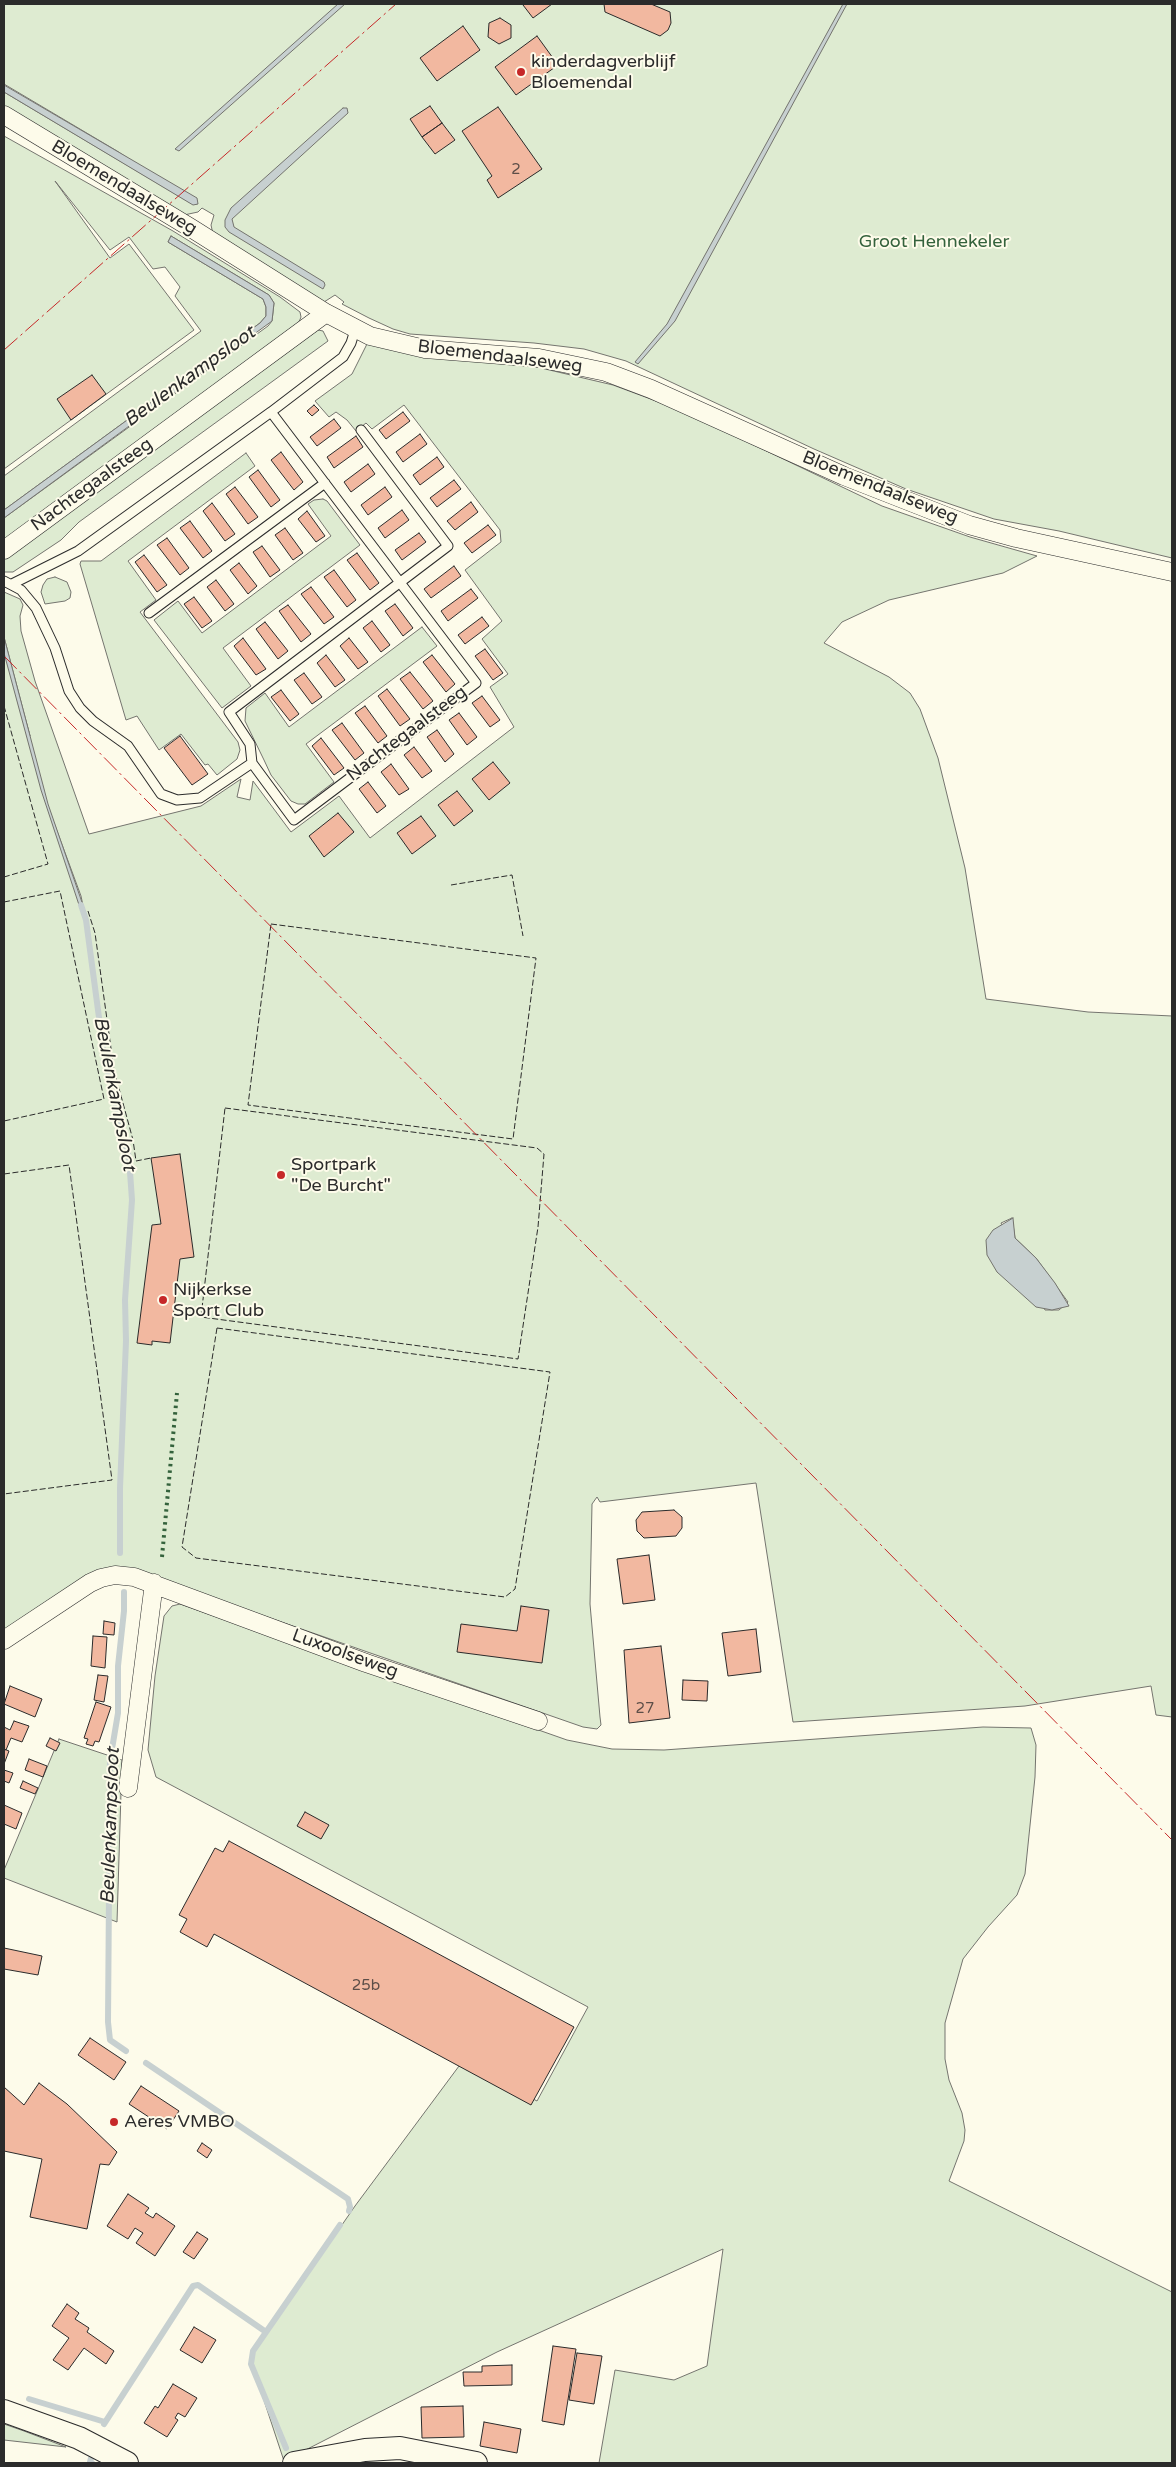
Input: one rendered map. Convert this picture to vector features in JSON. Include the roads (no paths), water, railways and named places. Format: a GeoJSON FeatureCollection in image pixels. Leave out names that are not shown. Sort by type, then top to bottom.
{"type":"FeatureCollection","features":[{"type":"Feature","properties":{"kind":"street","name":"Bloemendaalseweg"},"geometry":{"type":"LineString","coordinates":[[4,115],[216,244],[326,314],[355,330],[395,344],[425,349],[539,358],[606,372],[651,389],[893,496],[968,525],[1016,538],[1172,572]]}},
{"type":"Feature","properties":{"kind":"street","name":"Nachtegaalsteeg"},"geometry":{"type":"LineString","coordinates":[[4,550],[326,314]]}},
{"type":"Feature","properties":{"kind":"street","name":"Luxoolseweg"},"geometry":{"type":"LineString","coordinates":[[4,1640],[101,1578],[115,1575],[134,1577],[366,1662],[538,1721]]}},
{"type":"Feature","properties":{"kind":"street"},"geometry":{"type":"LineString","coordinates":[[128,1788],[154,1583]]}},
{"type":"Feature","properties":{"kind":"street"},"geometry":{"type":"LineString","coordinates":[[4,2411],[79,2438],[127,2463]]}},
{"type":"Feature","properties":{"kind":"street"},"geometry":{"type":"LineString","coordinates":[[294,2463],[365,2450],[400,2448],[476,2463]]}},
{"type":"Feature","properties":{"kind":"lane"},"geometry":{"type":"LineString","coordinates":[[252,763],[200,798],[177,800],[161,794],[128,746],[93,722],[80,708],[69,691],[55,648],[36,608],[29,598],[8,582],[78,551],[271,412],[343,357],[351,344],[355,330]]}},
{"type":"Feature","properties":{"kind":"lane","name":"Nachtegaalsteeg"},"geometry":{"type":"LineString","coordinates":[[271,412],[400,582],[476,683],[294,820],[252,763],[250,744],[229,712],[400,582],[448,546],[361,430]]}},
{"type":"Feature","properties":{"kind":"lane"},"geometry":{"type":"LineString","coordinates":[[149,613],[325,483]]}},
{"type":"Feature","properties":{"kind":"water"},"geometry":{"type":"Polygon","coordinates":[[[338,4],[345,4],[179,151],[175,149],[338,4]]]}},
{"type":"Feature","properties":{"kind":"water"},"geometry":{"type":"Polygon","coordinates":[[[843,4],[847,4],[675,321],[638,364],[635,362],[667,324],[843,4]]]}},
{"type":"Feature","properties":{"kind":"water"},"geometry":{"type":"Polygon","coordinates":[[[4,85],[197,198],[198,204],[193,205],[4,92],[4,85]]]}},
{"type":"Feature","properties":{"kind":"water"},"geometry":{"type":"Polygon","coordinates":[[[343,108],[347,108],[348,113],[232,219],[234,227],[324,282],[323,289],[229,232],[225,227],[225,220],[231,208],[343,108]]]}},
{"type":"Feature","properties":{"kind":"water"},"geometry":{"type":"Polygon","coordinates":[[[171,236],[269,295],[274,303],[272,321],[4,518],[4,510],[260,323],[266,316],[266,307],[263,299],[168,242],[171,236]]]}},
{"type":"Feature","properties":{"kind":"water"},"geometry":{"type":"Polygon","coordinates":[[[4,637],[48,804],[85,911],[81,911],[41,790],[4,653],[4,637]]]}},
{"type":"Feature","properties":{"kind":"water"},"geometry":{"type":"Polygon","coordinates":[[[1013,1218],[1015,1238],[1036,1258],[1069,1306],[1052,1310],[1036,1307],[997,1272],[987,1255],[986,1240],[993,1230],[1013,1218]]]}},
{"type":"Feature","properties":{"kind":"waterway","name":"Beulenkampsloot"},"geometry":{"type":"LineString","coordinates":[[81,905],[86,920],[104,1055],[129,1158],[132,1200],[125,1300],[126,1341],[120,1488],[120,1553]]}},
{"type":"Feature","properties":{"kind":"waterway","name":"Beulenkampsloot"},"geometry":{"type":"LineString","coordinates":[[124,1592],[124,1611],[118,1666],[118,1713],[110,1761],[108,2022],[110,2040],[126,2051]]}},
{"type":"Feature","properties":{"kind":"waterway","name":"Beulenkampsloot"},"geometry":{"type":"LineString","coordinates":[[146,2063],[348,2199],[349,2211]]}},
{"type":"Feature","properties":{"kind":"waterway","name":"Beulenkampsloot"},"geometry":{"type":"LineString","coordinates":[[286,2448],[251,2364],[253,2351],[340,2225]]}},
{"type":"Feature","properties":{"kind":"waterway"},"geometry":{"type":"LineString","coordinates":[[104,2424],[193,2286],[198,2285],[266,2332]]}},
{"type":"Feature","properties":{"kind":"waterway"},"geometry":{"type":"LineString","coordinates":[[29,2399],[105,2422]]}},
{"type":"Feature","properties":{"kind":"waterway"},"geometry":{"type":"LineString","coordinates":[[91,2458],[90,2462],[92,2463]]}},
{"type":"Feature","properties":{"kind":"place","name":"kinderdagverblijf Bloemendal"},"geometry":{"type":"Point","coordinates":[521,72]}},
{"type":"Feature","properties":{"kind":"place","name":"Sportpark \"De Burcht\""},"geometry":{"type":"Point","coordinates":[281,1175]}},
{"type":"Feature","properties":{"kind":"place","name":"Nijkerkse Sport Club"},"geometry":{"type":"Point","coordinates":[163,1300]}},
{"type":"Feature","properties":{"kind":"place","name":"Aeres VMBO"},"geometry":{"type":"Point","coordinates":[114,2122]}},
{"type":"Feature","properties":{"kind":"park label","name":"Groot Hennekeler"},"geometry":{"type":"Point","coordinates":[934,242]}}]}
